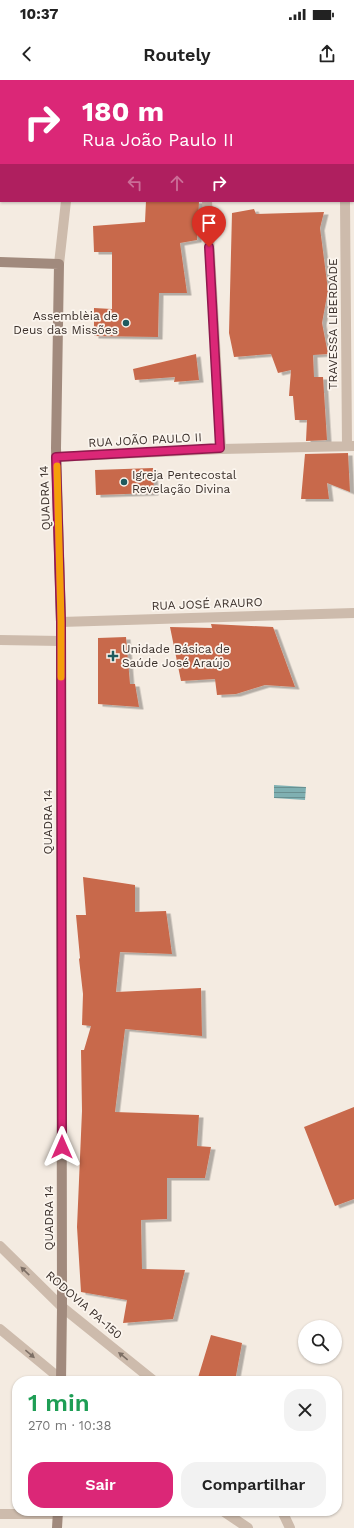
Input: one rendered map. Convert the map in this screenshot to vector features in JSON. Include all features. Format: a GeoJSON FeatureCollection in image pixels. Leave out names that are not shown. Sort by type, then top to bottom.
{"type":"FeatureCollection","features":[{"type":"Feature","properties":{"kind":"street"},"geometry":{"type":"LineString","coordinates":[[0,262],[59,264],[66,202]]}},
{"type":"Feature","properties":{"kind":"street"},"geometry":{"type":"LineString","coordinates":[[206,202],[220,448]]}},
{"type":"Feature","properties":{"kind":"street","name":"TRAVESSA LIBERDADE"},"geometry":{"type":"LineString","coordinates":[[345,202],[351,446]]}},
{"type":"Feature","properties":{"kind":"street","name":"QUADRA 14"},"geometry":{"type":"LineString","coordinates":[[59,264],[56,457],[61,622],[62,1376]]}},
{"type":"Feature","properties":{"kind":"street","name":"RUA JOÃO PAULO II"},"geometry":{"type":"LineString","coordinates":[[56,457],[220,448],[351,446]]}},
{"type":"Feature","properties":{"kind":"street","name":"RUA JOSÉ ARAURO"},"geometry":{"type":"LineString","coordinates":[[61,622],[354,613]]}},
{"type":"Feature","properties":{"kind":"street"},"geometry":{"type":"LineString","coordinates":[[0,640],[61,641]]}},
{"type":"Feature","properties":{"kind":"street","name":"RODOVIA PA-150"},"geometry":{"type":"LineString","coordinates":[[0,1246],[62,1307],[148,1376]]}},
{"type":"Feature","properties":{"kind":"street"},"geometry":{"type":"LineString","coordinates":[[0,1329],[56,1376]]}},
{"type":"Feature","properties":{"kind":"street"},"geometry":{"type":"LineString","coordinates":[[0,1514],[12,1514]]}},
{"type":"Feature","properties":{"kind":"street"},"geometry":{"type":"LineString","coordinates":[[57,1528],[58,1516]]}},
{"type":"Feature","properties":{"kind":"street"},"geometry":{"type":"LineString","coordinates":[[230,1516],[248,1528]]}},
{"type":"Feature","properties":{"kind":"street"},"geometry":{"type":"LineString","coordinates":[[284,1516],[290,1528]]}},
{"type":"Feature","properties":{"kind":"water"},"geometry":{"type":"Polygon","coordinates":[[[274,785],[306,787],[305,800],[274,798],[274,785]]]}},
{"type":"Feature","properties":{"kind":"building"},"geometry":{"type":"Polygon","coordinates":[[[146,202],[199,202],[197,240],[180,243],[187,293],[159,293],[158,337],[94,336],[94,308],[112,309],[112,252],[94,252],[93,226],[145,222],[146,202]]]}},
{"type":"Feature","properties":{"kind":"building"},"geometry":{"type":"Polygon","coordinates":[[[254,209],[256,214],[324,212],[320,228],[328,290],[322,323],[328,354],[313,355],[314,377],[323,377],[327,440],[306,441],[307,420],[295,420],[293,396],[289,396],[291,370],[278,373],[271,354],[234,357],[229,333],[232,213],[254,209]]]}},
{"type":"Feature","properties":{"kind":"building"},"geometry":{"type":"Polygon","coordinates":[[[196,354],[199,380],[174,382],[175,377],[135,380],[133,369],[196,354]]]}},
{"type":"Feature","properties":{"kind":"building"},"geometry":{"type":"Polygon","coordinates":[[[348,453],[350,492],[327,483],[329,499],[301,499],[305,454],[348,453]]]}},
{"type":"Feature","properties":{"kind":"building","name":"Igreja Pentecostal Revelação Divina"},"geometry":{"type":"Polygon","coordinates":[[[153,468],[154,493],[96,495],[95,470],[153,468]]]}},
{"type":"Feature","properties":{"kind":"building"},"geometry":{"type":"Polygon","coordinates":[[[211,624],[273,627],[295,687],[265,685],[236,694],[217,695],[215,679],[181,681],[170,627],[212,628],[211,624]]]}},
{"type":"Feature","properties":{"kind":"building","name":"Unidade Básica de Saúde José Araújo"},"geometry":{"type":"Polygon","coordinates":[[[126,637],[130,684],[135,684],[139,707],[98,704],[98,638],[126,637]]]}},
{"type":"Feature","properties":{"kind":"building"},"geometry":{"type":"Polygon","coordinates":[[[83,877],[135,885],[135,912],[166,911],[172,954],[120,952],[116,992],[201,988],[202,1036],[125,1029],[115,1112],[199,1115],[197,1146],[211,1147],[205,1178],[167,1178],[167,1219],[141,1220],[142,1269],[185,1270],[173,1319],[123,1323],[127,1300],[81,1292],[77,1227],[82,1111],[81,1050],[84,1050],[91,1026],[82,1025],[83,994],[76,915],[86,915],[83,877]]]}},
{"type":"Feature","properties":{"kind":"building"},"geometry":{"type":"Polygon","coordinates":[[[354,1107],[354,1199],[335,1206],[304,1127],[354,1107]]]}},
{"type":"Feature","properties":{"kind":"building"},"geometry":{"type":"Polygon","coordinates":[[[211,1335],[242,1343],[236,1376],[199,1376],[211,1335]]]}},
{"type":"Feature","properties":{"kind":"slow traffic"},"geometry":{"type":"LineString","coordinates":[[57,466],[61,677]]}},
{"type":"Feature","properties":{"kind":"place","name":"Assemblèia de Deus das Missões"},"geometry":{"type":"Point","coordinates":[126,323]}},
{"type":"Feature","properties":{"kind":"place","name":"Igreja Pentecostal Revelação Divina"},"geometry":{"type":"Point","coordinates":[124,482]}},
{"type":"Feature","properties":{"kind":"place","name":"Unidade Básica de Saúde José Araújo"},"geometry":{"type":"Point","coordinates":[113,656]}},
{"type":"Feature","properties":{"kind":"route"},"geometry":{"type":"LineString","coordinates":[[62,1147],[61,622],[56,457],[220,448],[209,247]]}}]}
